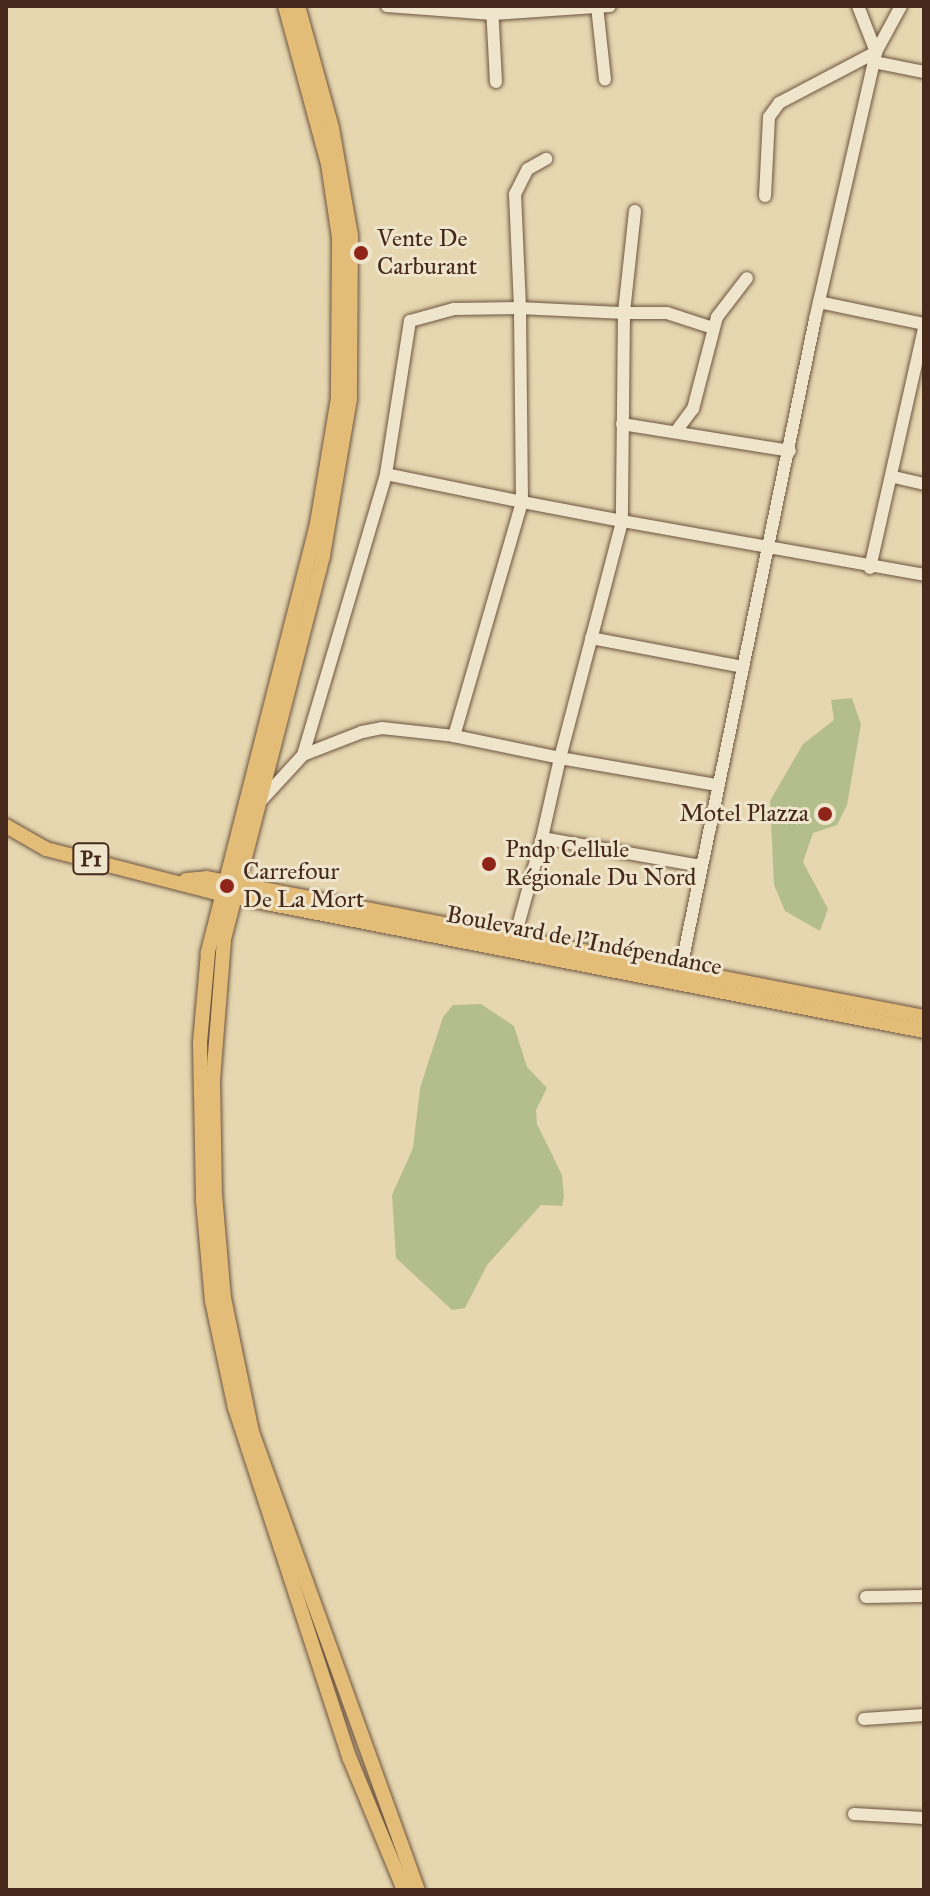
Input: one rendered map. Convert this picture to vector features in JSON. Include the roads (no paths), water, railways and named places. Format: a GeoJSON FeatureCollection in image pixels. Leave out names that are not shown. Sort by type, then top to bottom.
{"type":"FeatureCollection","features":[{"type":"Feature","properties":{"kind":"main road"},"geometry":{"type":"LineString","coordinates":[[285,6],[328,164],[339,238],[338,398],[317,524],[221,887],[200,1043],[212,1301],[270,1526],[350,1759],[404,1890]]}},
{"type":"Feature","properties":{"kind":"main road"},"geometry":{"type":"LineString","coordinates":[[298,6],[332,128],[351,236],[350,399],[323,556],[236,890],[216,1005],[213,1081],[224,1298],[252,1432],[418,1890]]}},
{"type":"Feature","properties":{"kind":"main road","name":"P1"},"geometry":{"type":"LineString","coordinates":[[6,826],[46,849],[180,881],[221,887]]}},
{"type":"Feature","properties":{"kind":"main road"},"geometry":{"type":"LineString","coordinates":[[221,887],[236,890]]}},
{"type":"Feature","properties":{"kind":"main road","name":"Boulevard de l'Indépendance"},"geometry":{"type":"LineString","coordinates":[[236,890],[258,900],[924,1031]]}},
{"type":"Feature","properties":{"kind":"main road","name":"Boulevard de l'Indépendance"},"geometry":{"type":"LineString","coordinates":[[236,890],[515,937],[924,1017]]}},
{"type":"Feature","properties":{"kind":"main road"},"geometry":{"type":"LineString","coordinates":[[230,917],[258,900]]}},
{"type":"Feature","properties":{"kind":"street"},"geometry":{"type":"LineString","coordinates":[[387,6],[492,10],[601,7],[605,80]]}},
{"type":"Feature","properties":{"kind":"street"},"geometry":{"type":"LineString","coordinates":[[858,6],[875,57]]}},
{"type":"Feature","properties":{"kind":"street"},"geometry":{"type":"LineString","coordinates":[[681,968],[716,785],[790,451],[819,302],[875,57],[901,6]]}},
{"type":"Feature","properties":{"kind":"street"},"geometry":{"type":"LineString","coordinates":[[492,10],[496,82]]}},
{"type":"Feature","properties":{"kind":"street"},"geometry":{"type":"LineString","coordinates":[[765,196],[769,117],[779,103],[875,57],[924,72]]}},
{"type":"Feature","properties":{"kind":"street"},"geometry":{"type":"LineString","coordinates":[[454,736],[522,502],[520,308],[515,194],[528,169],[546,159]]}},
{"type":"Feature","properties":{"kind":"street"},"geometry":{"type":"LineString","coordinates":[[515,937],[622,521],[624,313],[635,211]]}},
{"type":"Feature","properties":{"kind":"street"},"geometry":{"type":"LineString","coordinates":[[677,430],[693,409],[713,328],[723,304],[747,278]]}},
{"type":"Feature","properties":{"kind":"street"},"geometry":{"type":"LineString","coordinates":[[819,302],[924,326],[920,376],[870,568]]}},
{"type":"Feature","properties":{"kind":"street"},"geometry":{"type":"LineString","coordinates":[[258,805],[303,755],[386,474],[410,321],[454,309],[520,308],[667,313],[713,328]]}},
{"type":"Feature","properties":{"kind":"street"},"geometry":{"type":"LineString","coordinates":[[622,424],[677,430],[790,451]]}},
{"type":"Feature","properties":{"kind":"street"},"geometry":{"type":"LineString","coordinates":[[386,474],[870,568],[924,575]]}},
{"type":"Feature","properties":{"kind":"street"},"geometry":{"type":"LineString","coordinates":[[894,477],[924,484]]}},
{"type":"Feature","properties":{"kind":"street"},"geometry":{"type":"LineString","coordinates":[[591,638],[743,667]]}},
{"type":"Feature","properties":{"kind":"street"},"geometry":{"type":"LineString","coordinates":[[303,755],[382,728],[454,736],[716,785]]}},
{"type":"Feature","properties":{"kind":"street"},"geometry":{"type":"LineString","coordinates":[[542,838],[701,866]]}},
{"type":"Feature","properties":{"kind":"street"},"geometry":{"type":"LineString","coordinates":[[866,1597],[924,1596]]}},
{"type":"Feature","properties":{"kind":"street"},"geometry":{"type":"LineString","coordinates":[[864,1719],[924,1715]]}},
{"type":"Feature","properties":{"kind":"street"},"geometry":{"type":"LineString","coordinates":[[854,1814],[924,1818]]}},
{"type":"Feature","properties":{"kind":"place","name":"Vente De Carburant"},"geometry":{"type":"Point","coordinates":[361,253]}},
{"type":"Feature","properties":{"kind":"place","name":"Motel Plazza"},"geometry":{"type":"Point","coordinates":[825,814]}},
{"type":"Feature","properties":{"kind":"place","name":"Pndp Cellule Régionale Du Nord"},"geometry":{"type":"Point","coordinates":[489,864]}},
{"type":"Feature","properties":{"kind":"place","name":"Carrefour De La Mort"},"geometry":{"type":"Point","coordinates":[227,886]}}]}
